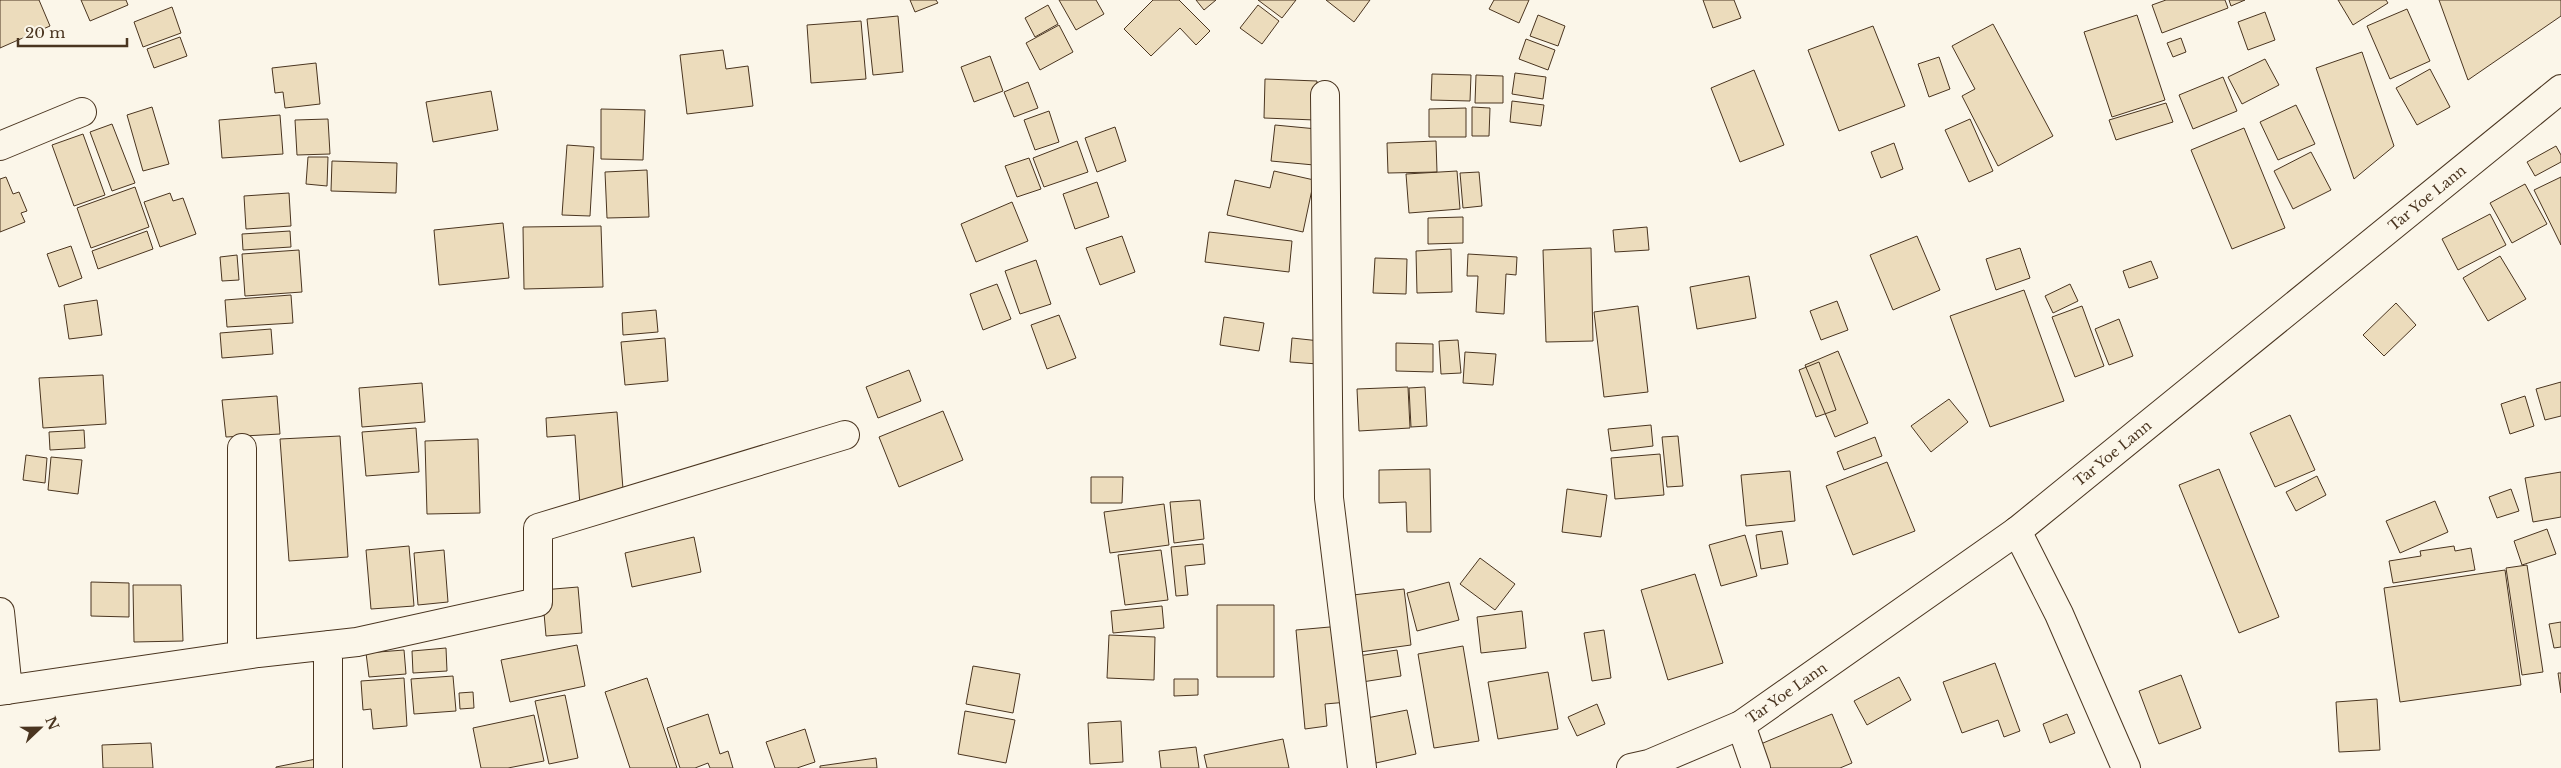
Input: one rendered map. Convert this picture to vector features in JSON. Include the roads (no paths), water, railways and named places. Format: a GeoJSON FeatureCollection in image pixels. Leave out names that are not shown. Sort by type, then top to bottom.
{"type":"FeatureCollection","features":[{"type":"Feature","properties":{"kind":"street","name":"Tar Yoe Lann"},"geometry":{"type":"LineString","coordinates":[[1631,768],[1648,764],[1741,725],[2017,531],[2561,89]]}},
{"type":"Feature","properties":{"kind":"street"},"geometry":{"type":"LineString","coordinates":[[1325,95],[1329,498],[1362,768]]}},
{"type":"Feature","properties":{"kind":"street"},"geometry":{"type":"LineString","coordinates":[[0,146],[82,112]]}},
{"type":"Feature","properties":{"kind":"street"},"geometry":{"type":"LineString","coordinates":[[0,612],[4,691],[242,655],[356,642],[538,602],[538,528],[845,435]]}},
{"type":"Feature","properties":{"kind":"street"},"geometry":{"type":"LineString","coordinates":[[242,448],[242,655]]}},
{"type":"Feature","properties":{"kind":"street"},"geometry":{"type":"LineString","coordinates":[[2017,531],[2059,614],[2126,768]]}},
{"type":"Feature","properties":{"kind":"street"},"geometry":{"type":"LineString","coordinates":[[328,645],[328,768]]}},
{"type":"Feature","properties":{"kind":"street"},"geometry":{"type":"LineString","coordinates":[[1741,725],[1756,768]]}}]}
